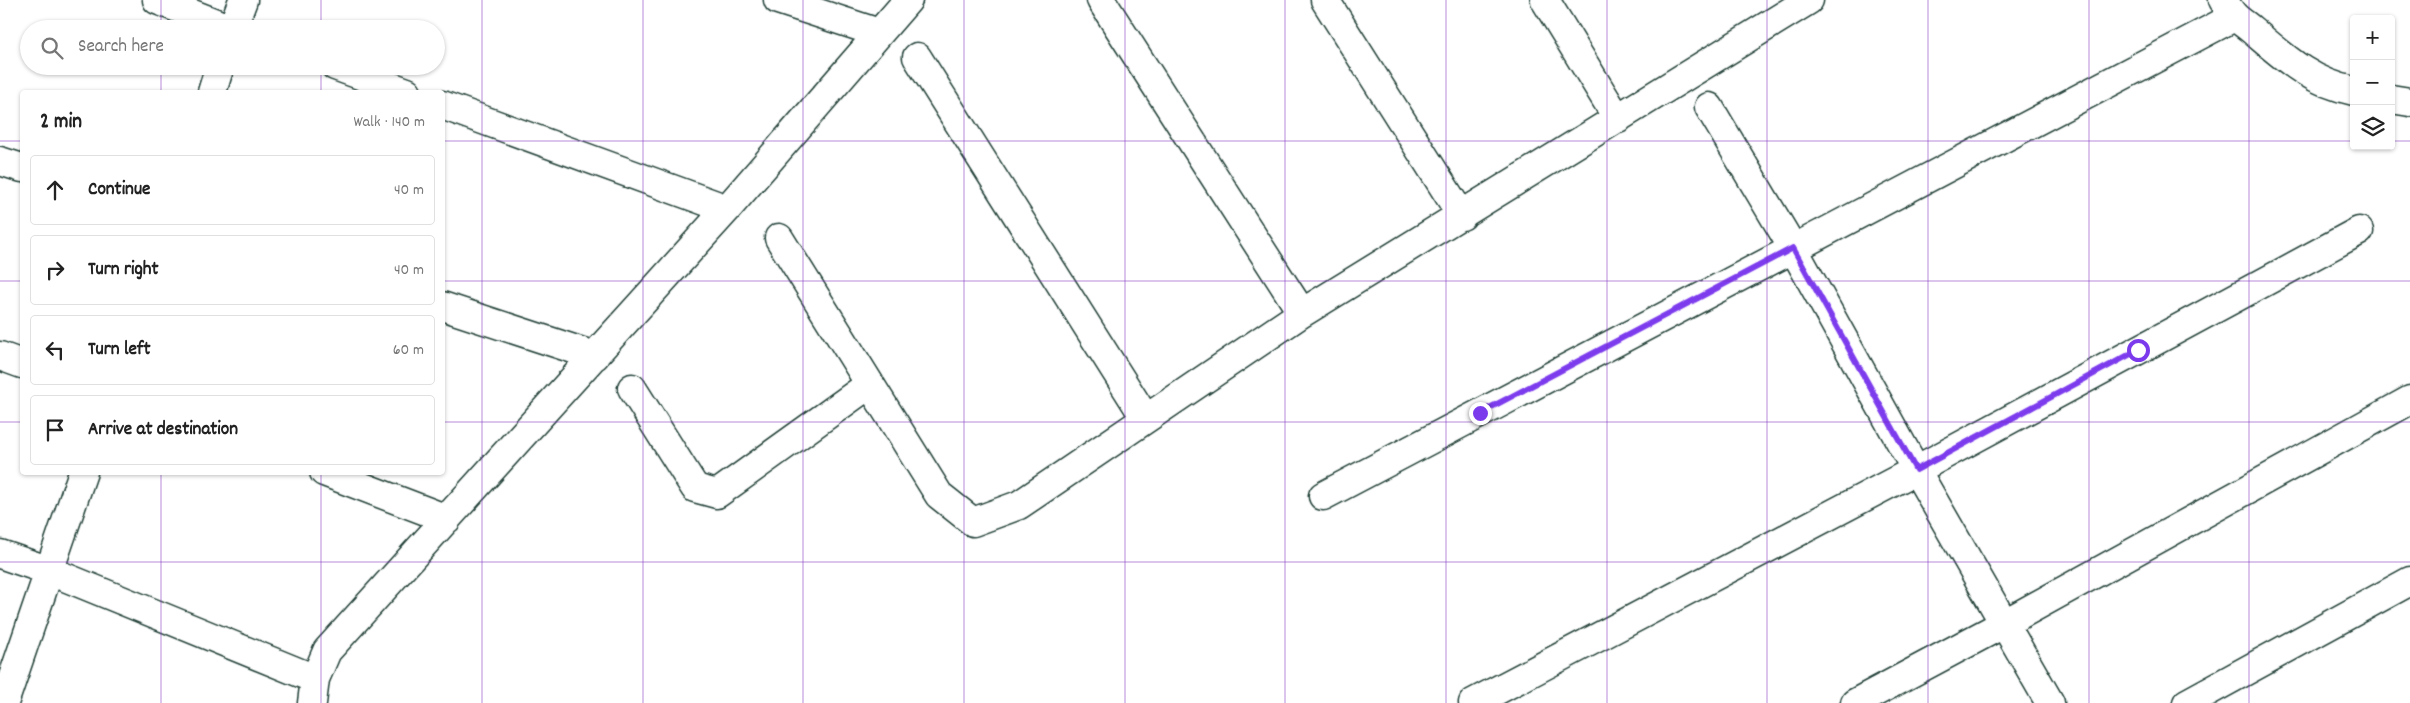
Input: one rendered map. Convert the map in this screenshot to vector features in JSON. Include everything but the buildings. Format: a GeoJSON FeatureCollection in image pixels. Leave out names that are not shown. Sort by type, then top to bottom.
{"type":"FeatureCollection","features":[{"type":"Feature","properties":{"kind":"street"},"geometry":{"type":"LineString","coordinates":[[157,0],[209,20]]}},
{"type":"Feature","properties":{"kind":"street"},"geometry":{"type":"LineString","coordinates":[[235,20],[243,0]]}},
{"type":"Feature","properties":{"kind":"street"},"geometry":{"type":"LineString","coordinates":[[778,0],[879,33]]}},
{"type":"Feature","properties":{"kind":"street"},"geometry":{"type":"LineString","coordinates":[[0,554],[50,571],[314,691],[328,651],[728,209],[908,0]]}},
{"type":"Feature","properties":{"kind":"street"},"geometry":{"type":"LineString","coordinates":[[1102,0],[1302,313]]}},
{"type":"Feature","properties":{"kind":"street"},"geometry":{"type":"LineString","coordinates":[[1325,0],[1462,216]]}},
{"type":"Feature","properties":{"kind":"street"},"geometry":{"type":"LineString","coordinates":[[1545,0],[1618,119]]}},
{"type":"Feature","properties":{"kind":"street"},"geometry":{"type":"LineString","coordinates":[[779,238],[939,495],[973,522],[1019,505],[1302,313],[1618,119],[1774,9],[1809,0]]}},
{"type":"Feature","properties":{"kind":"street"},"geometry":{"type":"LineString","coordinates":[[1323,496],[1793,248],[2228,9],[2278,54],[2309,76],[2339,88],[2350,90]]}},
{"type":"Feature","properties":{"kind":"street"},"geometry":{"type":"LineString","coordinates":[[917,58],[1146,419]]}},
{"type":"Feature","properties":{"kind":"street"},"geometry":{"type":"LineString","coordinates":[[213,90],[217,75]]}},
{"type":"Feature","properties":{"kind":"street"},"geometry":{"type":"LineString","coordinates":[[360,75],[401,90]]}},
{"type":"Feature","properties":{"kind":"street"},"geometry":{"type":"LineString","coordinates":[[2395,100],[2410,102]]}},
{"type":"Feature","properties":{"kind":"street"},"geometry":{"type":"LineString","coordinates":[[445,106],[728,209]]}},
{"type":"Feature","properties":{"kind":"street"},"geometry":{"type":"LineString","coordinates":[[1709,107],[1793,248],[1916,470],[2050,703]]}},
{"type":"Feature","properties":{"kind":"street"},"geometry":{"type":"LineString","coordinates":[[0,161],[20,167]]}},
{"type":"Feature","properties":{"kind":"street"},"geometry":{"type":"LineString","coordinates":[[1473,703],[1916,470],[2359,231]]}},
{"type":"Feature","properties":{"kind":"street"},"geometry":{"type":"LineString","coordinates":[[445,307],[595,356]]}},
{"type":"Feature","properties":{"kind":"street"},"geometry":{"type":"LineString","coordinates":[[0,356],[20,363]]}},
{"type":"Feature","properties":{"kind":"street"},"geometry":{"type":"LineString","coordinates":[[632,388],[695,488],[716,494],[870,384]]}},
{"type":"Feature","properties":{"kind":"street"},"geometry":{"type":"LineString","coordinates":[[1855,703],[2005,623],[2410,400]]}},
{"type":"Feature","properties":{"kind":"street"},"geometry":{"type":"LineString","coordinates":[[4,703],[82,475]]}},
{"type":"Feature","properties":{"kind":"street"},"geometry":{"type":"LineString","coordinates":[[332,475],[447,519]]}},
{"type":"Feature","properties":{"kind":"street"},"geometry":{"type":"LineString","coordinates":[[2187,703],[2410,581]]}},
{"type":"Feature","properties":{"kind":"route"},"geometry":{"type":"LineString","coordinates":[[1480,413],[1793,248],[1916,470],[2138,350]]}}]}
